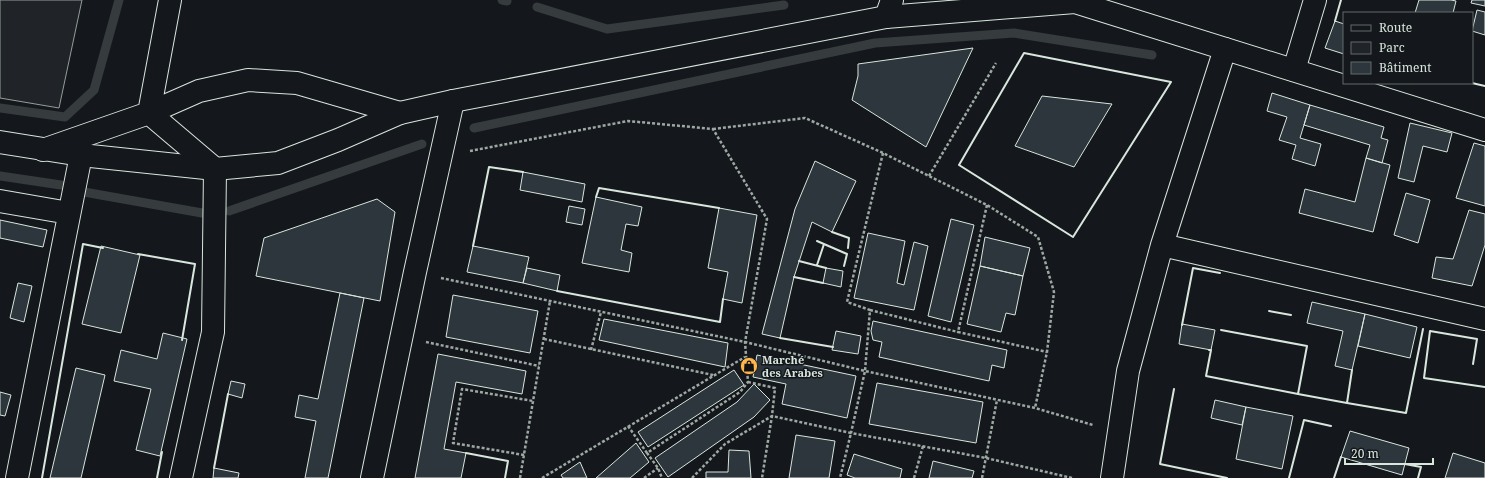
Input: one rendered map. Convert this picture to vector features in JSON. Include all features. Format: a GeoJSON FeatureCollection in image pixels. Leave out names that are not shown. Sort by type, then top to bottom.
{"type":"FeatureCollection","features":[{"type":"Feature","properties":{"kind":"street"},"geometry":{"type":"LineString","coordinates":[[149,114],[170,0]]}},
{"type":"Feature","properties":{"kind":"street"},"geometry":{"type":"LineString","coordinates":[[1294,70],[1315,0]]}},
{"type":"Feature","properties":{"kind":"street"},"geometry":{"type":"LineString","coordinates":[[0,142],[43,150],[215,169],[278,163],[338,140],[400,113],[889,8],[1075,2],[1485,130]]}},
{"type":"Feature","properties":{"kind":"street"},"geometry":{"type":"LineString","coordinates":[[1112,478],[1128,371],[1162,245],[1225,49]]}},
{"type":"Feature","properties":{"kind":"street"},"geometry":{"type":"LineString","coordinates":[[43,150],[149,114],[199,91],[248,80],[297,83],[400,113]]}},
{"type":"Feature","properties":{"kind":"street"},"geometry":{"type":"LineString","coordinates":[[372,478],[401,337],[453,101]]}},
{"type":"Feature","properties":{"kind":"street"},"geometry":{"type":"LineString","coordinates":[[149,114],[215,169]]}},
{"type":"Feature","properties":{"kind":"street"},"geometry":{"type":"LineString","coordinates":[[17,478],[81,154]]}},
{"type":"Feature","properties":{"kind":"street"},"geometry":{"type":"LineString","coordinates":[[181,478],[212,332],[215,169]]}},
{"type":"Feature","properties":{"kind":"street"},"geometry":{"type":"LineString","coordinates":[[0,201],[69,213]]}},
{"type":"Feature","properties":{"kind":"street"},"geometry":{"type":"LineString","coordinates":[[1162,245],[1485,319]]}},
{"type":"Feature","properties":{"kind":"path"},"geometry":{"type":"LineString","coordinates":[[929,176],[996,63]]}},
{"type":"Feature","properties":{"kind":"path"},"geometry":{"type":"LineString","coordinates":[[441,157],[628,121],[713,129],[806,118],[883,153],[987,205],[1038,237],[1054,292],[1047,352],[1035,408]]}},
{"type":"Feature","properties":{"kind":"path"},"geometry":{"type":"LineString","coordinates":[[647,452],[740,392],[748,382],[744,342],[767,219],[713,129]]}},
{"type":"Feature","properties":{"kind":"path"},"geometry":{"type":"LineString","coordinates":[[883,153],[847,302],[870,310],[1047,352]]}},
{"type":"Feature","properties":{"kind":"path"},"geometry":{"type":"LineString","coordinates":[[958,332],[987,205]]}},
{"type":"Feature","properties":{"kind":"path"},"geometry":{"type":"LineString","coordinates":[[415,272],[744,342],[865,371],[1035,408],[1119,433]]}},
{"type":"Feature","properties":{"kind":"path"},"geometry":{"type":"LineString","coordinates":[[520,478],[550,301]]}},
{"type":"Feature","properties":{"kind":"path"},"geometry":{"type":"LineString","coordinates":[[840,478],[865,371],[870,310]]}},
{"type":"Feature","properties":{"kind":"path"},"geometry":{"type":"LineString","coordinates":[[591,350],[601,312]]}},
{"type":"Feature","properties":{"kind":"path"},"geometry":{"type":"LineString","coordinates":[[401,337],[539,366]]}},
{"type":"Feature","properties":{"kind":"path"},"geometry":{"type":"LineString","coordinates":[[544,339],[713,375]]}},
{"type":"Feature","properties":{"kind":"path"},"geometry":{"type":"LineString","coordinates":[[542,478],[713,375],[746,357]]}},
{"type":"Feature","properties":{"kind":"path"},"geometry":{"type":"LineString","coordinates":[[748,382],[775,388],[762,478]]}},
{"type":"Feature","properties":{"kind":"path"},"geometry":{"type":"LineString","coordinates":[[524,455],[453,442],[462,389],[533,401]]}},
{"type":"Feature","properties":{"kind":"path"},"geometry":{"type":"LineString","coordinates":[[982,478],[997,400]]}},
{"type":"Feature","properties":{"kind":"path"},"geometry":{"type":"LineString","coordinates":[[692,478],[725,444],[772,416],[851,433],[986,458],[1072,478]]}},
{"type":"Feature","properties":{"kind":"path"},"geometry":{"type":"LineString","coordinates":[[628,426],[658,468],[662,478]]}},
{"type":"Feature","properties":{"kind":"path"},"geometry":{"type":"LineString","coordinates":[[914,478],[923,446]]}},
{"type":"Feature","properties":{"kind":"path"},"geometry":{"type":"LineString","coordinates":[[644,478],[658,468]]}},
{"type":"Feature","properties":{"kind":"green space"},"geometry":{"type":"Polygon","coordinates":[[[0,0],[82,0],[59,108],[0,98],[0,0]]]}},
{"type":"Feature","properties":{"kind":"building"},"geometry":{"type":"Polygon","coordinates":[[[1419,0],[1456,1],[1453,12],[1415,12],[1419,0]]]}},
{"type":"Feature","properties":{"kind":"building"},"geometry":{"type":"Polygon","coordinates":[[[1472,0],[1485,0],[1485,6],[1471,3],[1472,0]]]}},
{"type":"Feature","properties":{"kind":"building"},"geometry":{"type":"Polygon","coordinates":[[[1477,10],[1485,12],[1485,35],[1473,31],[1477,10]]]}},
{"type":"Feature","properties":{"kind":"building"},"geometry":{"type":"Polygon","coordinates":[[[1335,21],[1343,24],[1343,54],[1325,48],[1335,21]]]}},
{"type":"Feature","properties":{"kind":"building"},"geometry":{"type":"Polygon","coordinates":[[[973,48],[926,147],[852,100],[858,76],[858,64],[973,48]]]}},
{"type":"Feature","properties":{"kind":"building"},"geometry":{"type":"Polygon","coordinates":[[[1272,93],[1310,105],[1300,138],[1321,144],[1315,166],[1292,159],[1296,145],[1279,140],[1287,117],[1267,111],[1272,93]]]}},
{"type":"Feature","properties":{"kind":"building"},"geometry":{"type":"Polygon","coordinates":[[[1042,96],[1112,104],[1074,167],[1015,146],[1042,96]]]}},
{"type":"Feature","properties":{"kind":"building"},"geometry":{"type":"Polygon","coordinates":[[[1310,105],[1384,127],[1381,138],[1388,140],[1382,163],[1366,158],[1370,145],[1304,125],[1310,105]]]}},
{"type":"Feature","properties":{"kind":"building"},"geometry":{"type":"Polygon","coordinates":[[[1410,123],[1452,133],[1447,152],[1423,146],[1414,182],[1398,178],[1410,123]]]}},
{"type":"Feature","properties":{"kind":"building"},"geometry":{"type":"Polygon","coordinates":[[[1474,143],[1485,146],[1485,206],[1456,198],[1474,143]]]}},
{"type":"Feature","properties":{"kind":"building"},"geometry":{"type":"Polygon","coordinates":[[[1366,158],[1390,165],[1373,232],[1299,213],[1305,189],[1355,202],[1366,158]]]}},
{"type":"Feature","properties":{"kind":"building"},"geometry":{"type":"Polygon","coordinates":[[[815,161],[856,181],[832,232],[812,222],[794,277],[780,338],[762,334],[795,209],[815,161]]]}},
{"type":"Feature","properties":{"kind":"building"},"geometry":{"type":"Polygon","coordinates":[[[523,172],[585,184],[582,202],[520,190],[523,172]]]}},
{"type":"Feature","properties":{"kind":"building"},"geometry":{"type":"Polygon","coordinates":[[[1406,193],[1430,200],[1418,243],[1394,235],[1406,193]]]}},
{"type":"Feature","properties":{"kind":"building"},"geometry":{"type":"Polygon","coordinates":[[[596,197],[642,207],[638,226],[626,224],[621,250],[632,253],[629,272],[582,263],[596,197]]]}},
{"type":"Feature","properties":{"kind":"building"},"geometry":{"type":"Polygon","coordinates":[[[377,199],[395,212],[380,301],[256,276],[264,238],[377,199]]]}},
{"type":"Feature","properties":{"kind":"building"},"geometry":{"type":"Polygon","coordinates":[[[569,206],[585,209],[582,225],[566,222],[569,206]]]}},
{"type":"Feature","properties":{"kind":"building"},"geometry":{"type":"Polygon","coordinates":[[[719,208],[757,215],[742,303],[723,299],[728,272],[708,268],[719,208]]]}},
{"type":"Feature","properties":{"kind":"building"},"geometry":{"type":"Polygon","coordinates":[[[1469,210],[1485,214],[1485,245],[1472,286],[1432,278],[1436,257],[1453,259],[1469,210]]]}},
{"type":"Feature","properties":{"kind":"building"},"geometry":{"type":"Polygon","coordinates":[[[951,219],[974,225],[951,322],[928,316],[951,219]]]}},
{"type":"Feature","properties":{"kind":"building"},"geometry":{"type":"Polygon","coordinates":[[[0,220],[47,230],[43,247],[0,238],[0,220]]]}},
{"type":"Feature","properties":{"kind":"building"},"geometry":{"type":"Polygon","coordinates":[[[868,233],[905,241],[897,283],[904,285],[914,242],[928,246],[914,310],[854,298],[868,233]]]}},
{"type":"Feature","properties":{"kind":"building"},"geometry":{"type":"Polygon","coordinates":[[[985,237],[1030,248],[1023,276],[980,266],[985,237]]]}},
{"type":"Feature","properties":{"kind":"building"},"geometry":{"type":"Polygon","coordinates":[[[101,246],[140,255],[121,333],[82,324],[101,246]]]}},
{"type":"Feature","properties":{"kind":"building"},"geometry":{"type":"Polygon","coordinates":[[[473,246],[529,257],[523,283],[467,272],[473,246]]]}},
{"type":"Feature","properties":{"kind":"building"},"geometry":{"type":"Polygon","coordinates":[[[980,266],[1023,276],[1015,315],[1006,313],[1001,332],[967,324],[980,266]]]}},
{"type":"Feature","properties":{"kind":"building"},"geometry":{"type":"Polygon","coordinates":[[[527,268],[560,275],[557,291],[523,283],[527,268]]]}},
{"type":"Feature","properties":{"kind":"building"},"geometry":{"type":"Polygon","coordinates":[[[826,268],[843,271],[841,287],[823,283],[826,268]]]}},
{"type":"Feature","properties":{"kind":"building"},"geometry":{"type":"Polygon","coordinates":[[[18,283],[32,286],[24,322],[10,318],[18,283]]]}},
{"type":"Feature","properties":{"kind":"building"},"geometry":{"type":"Polygon","coordinates":[[[340,293],[364,298],[328,478],[305,478],[316,421],[295,417],[299,395],[318,399],[340,293]]]}},
{"type":"Feature","properties":{"kind":"building"},"geometry":{"type":"Polygon","coordinates":[[[453,295],[538,311],[530,353],[446,337],[453,295]]]}},
{"type":"Feature","properties":{"kind":"building"},"geometry":{"type":"Polygon","coordinates":[[[1312,302],[1365,314],[1352,370],[1335,366],[1343,331],[1307,323],[1312,302]]]}},
{"type":"Feature","properties":{"kind":"building"},"geometry":{"type":"Polygon","coordinates":[[[1365,314],[1417,327],[1410,358],[1358,346],[1365,314]]]}},
{"type":"Feature","properties":{"kind":"building"},"geometry":{"type":"Polygon","coordinates":[[[604,319],[728,343],[725,367],[599,340],[604,319]]]}},
{"type":"Feature","properties":{"kind":"building"},"geometry":{"type":"Polygon","coordinates":[[[873,321],[1007,350],[1004,368],[992,365],[989,381],[879,357],[882,342],[873,340],[871,331],[873,321]]]}},
{"type":"Feature","properties":{"kind":"building"},"geometry":{"type":"Polygon","coordinates":[[[1182,324],[1215,330],[1211,350],[1179,344],[1182,324]]]}},
{"type":"Feature","properties":{"kind":"building"},"geometry":{"type":"Polygon","coordinates":[[[836,331],[861,336],[858,354],[832,350],[836,331]]]}},
{"type":"Feature","properties":{"kind":"building"},"geometry":{"type":"Polygon","coordinates":[[[163,333],[187,339],[160,456],[136,450],[151,389],[114,381],[121,350],[157,359],[163,333]]]}},
{"type":"Feature","properties":{"kind":"building"},"geometry":{"type":"Polygon","coordinates":[[[438,354],[526,371],[522,394],[456,382],[444,449],[466,453],[461,478],[415,478],[438,354]]]}},
{"type":"Feature","properties":{"kind":"building"},"geometry":{"type":"Polygon","coordinates":[[[757,355],[856,376],[847,418],[782,404],[786,384],[753,377],[757,355]]]}},
{"type":"Feature","properties":{"kind":"building"},"geometry":{"type":"Polygon","coordinates":[[[76,368],[105,375],[81,478],[50,478],[76,368]]]}},
{"type":"Feature","properties":{"kind":"building"},"geometry":{"type":"Polygon","coordinates":[[[734,370],[744,385],[648,447],[638,432],[734,370]]]}},
{"type":"Feature","properties":{"kind":"building"},"geometry":{"type":"Polygon","coordinates":[[[231,381],[245,384],[242,398],[228,394],[231,381]]]}},
{"type":"Feature","properties":{"kind":"building"},"geometry":{"type":"Polygon","coordinates":[[[877,383],[983,402],[976,443],[869,424],[877,383]]]}},
{"type":"Feature","properties":{"kind":"building"},"geometry":{"type":"Polygon","coordinates":[[[754,384],[770,400],[754,417],[668,477],[655,458],[737,402],[754,384]]]}},
{"type":"Feature","properties":{"kind":"building"},"geometry":{"type":"Polygon","coordinates":[[[0,392],[11,395],[5,416],[0,415],[0,392]]]}},
{"type":"Feature","properties":{"kind":"building"},"geometry":{"type":"Polygon","coordinates":[[[1215,400],[1246,407],[1242,425],[1211,418],[1215,400]]]}},
{"type":"Feature","properties":{"kind":"building"},"geometry":{"type":"Polygon","coordinates":[[[1246,407],[1293,416],[1282,469],[1236,459],[1246,407]]]}},
{"type":"Feature","properties":{"kind":"building"},"geometry":{"type":"Polygon","coordinates":[[[1350,431],[1409,448],[1402,475],[1341,457],[1350,431]]]}},
{"type":"Feature","properties":{"kind":"building"},"geometry":{"type":"Polygon","coordinates":[[[796,435],[835,441],[829,478],[789,478],[796,435]]]}},
{"type":"Feature","properties":{"kind":"building"},"geometry":{"type":"Polygon","coordinates":[[[636,443],[649,462],[630,478],[596,478],[636,443]]]}},
{"type":"Feature","properties":{"kind":"building"},"geometry":{"type":"Polygon","coordinates":[[[729,450],[749,451],[751,478],[706,478],[706,472],[728,472],[729,450]]]}},
{"type":"Feature","properties":{"kind":"building"},"geometry":{"type":"Polygon","coordinates":[[[1453,453],[1485,463],[1485,478],[1445,478],[1453,453]]]}},
{"type":"Feature","properties":{"kind":"building"},"geometry":{"type":"Polygon","coordinates":[[[854,454],[902,469],[900,478],[855,478],[847,475],[854,454]]]}},
{"type":"Feature","properties":{"kind":"building"},"geometry":{"type":"Polygon","coordinates":[[[933,461],[974,471],[972,478],[929,478],[933,461]]]}},
{"type":"Feature","properties":{"kind":"building"},"geometry":{"type":"Polygon","coordinates":[[[580,462],[587,478],[563,478],[561,475],[580,462]]]}},
{"type":"Feature","properties":{"kind":"building"},"geometry":{"type":"Polygon","coordinates":[[[214,468],[239,473],[238,478],[213,478],[214,468]]]}},
{"type":"Feature","properties":{"kind":"waterway"},"geometry":{"type":"LineString","coordinates":[[0,108],[65,117],[94,90],[119,0]]}},
{"type":"Feature","properties":{"kind":"waterway"},"geometry":{"type":"LineString","coordinates":[[502,0],[507,1]]}},
{"type":"Feature","properties":{"kind":"waterway"},"geometry":{"type":"LineString","coordinates":[[537,7],[607,29],[784,5]]}},
{"type":"Feature","properties":{"kind":"waterway"},"geometry":{"type":"LineString","coordinates":[[474,128],[875,43],[1014,33],[1152,55]]}},
{"type":"Feature","properties":{"kind":"waterway"},"geometry":{"type":"LineString","coordinates":[[229,211],[422,144]]}},
{"type":"Feature","properties":{"kind":"waterway"},"geometry":{"type":"LineString","coordinates":[[0,176],[61,185]]}},
{"type":"Feature","properties":{"kind":"waterway"},"geometry":{"type":"LineString","coordinates":[[84,192],[202,213]]}},
{"type":"Feature","properties":{"kind":"wall"},"geometry":{"type":"LineString","coordinates":[[1335,21],[1341,0]]}},
{"type":"Feature","properties":{"kind":"wall"},"geometry":{"type":"LineString","coordinates":[[1024,53],[1171,82],[1073,237],[959,165],[1024,53]]}},
{"type":"Feature","properties":{"kind":"wall"},"geometry":{"type":"LineString","coordinates":[[1473,83],[1485,86]]}},
{"type":"Feature","properties":{"kind":"wall"},"geometry":{"type":"LineString","coordinates":[[473,246],[489,167],[523,172]]}},
{"type":"Feature","properties":{"kind":"wall"},"geometry":{"type":"LineString","coordinates":[[596,197],[599,188],[719,208]]}},
{"type":"Feature","properties":{"kind":"wall"},"geometry":{"type":"LineString","coordinates":[[832,232],[849,238],[848,248]]}},
{"type":"Feature","properties":{"kind":"wall"},"geometry":{"type":"LineString","coordinates":[[817,241],[847,254],[844,266]]}},
{"type":"Feature","properties":{"kind":"wall"},"geometry":{"type":"LineString","coordinates":[[42,478],[83,244],[103,248]]}},
{"type":"Feature","properties":{"kind":"wall"},"geometry":{"type":"LineString","coordinates":[[817,265],[824,244]]}},
{"type":"Feature","properties":{"kind":"wall"},"geometry":{"type":"LineString","coordinates":[[138,254],[195,264],[182,340]]}},
{"type":"Feature","properties":{"kind":"wall"},"geometry":{"type":"LineString","coordinates":[[799,261],[826,268]]}},
{"type":"Feature","properties":{"kind":"wall"},"geometry":{"type":"LineString","coordinates":[[1182,325],[1193,268],[1220,273]]}},
{"type":"Feature","properties":{"kind":"wall"},"geometry":{"type":"LineString","coordinates":[[794,277],[823,283]]}},
{"type":"Feature","properties":{"kind":"wall"},"geometry":{"type":"LineString","coordinates":[[557,291],[720,322],[723,299]]}},
{"type":"Feature","properties":{"kind":"wall"},"geometry":{"type":"LineString","coordinates":[[1269,311],[1291,315]]}},
{"type":"Feature","properties":{"kind":"wall"},"geometry":{"type":"LineString","coordinates":[[1352,370],[1347,403],[1406,413],[1423,329]]}},
{"type":"Feature","properties":{"kind":"wall"},"geometry":{"type":"LineString","coordinates":[[1221,330],[1307,346],[1298,394],[1347,403]]}},
{"type":"Feature","properties":{"kind":"wall"},"geometry":{"type":"LineString","coordinates":[[1473,364],[1477,339],[1430,331],[1424,378],[1485,387]]}},
{"type":"Feature","properties":{"kind":"wall"},"geometry":{"type":"LineString","coordinates":[[780,338],[833,347]]}},
{"type":"Feature","properties":{"kind":"wall"},"geometry":{"type":"LineString","coordinates":[[1209,350],[1211,350],[1206,376],[1298,394]]}},
{"type":"Feature","properties":{"kind":"wall"},"geometry":{"type":"LineString","coordinates":[[1174,389],[1160,464],[1227,478]]}},
{"type":"Feature","properties":{"kind":"wall"},"geometry":{"type":"LineString","coordinates":[[214,468],[228,394]]}},
{"type":"Feature","properties":{"kind":"wall"},"geometry":{"type":"LineString","coordinates":[[1289,478],[1304,420],[1331,426]]}},
{"type":"Feature","properties":{"kind":"wall"},"geometry":{"type":"LineString","coordinates":[[157,478],[162,452]]}},
{"type":"Feature","properties":{"kind":"wall"},"geometry":{"type":"LineString","coordinates":[[466,453],[508,461],[505,478]]}},
{"type":"Feature","properties":{"kind":"wall"},"geometry":{"type":"LineString","coordinates":[[1334,478],[1341,457]]}},
{"type":"Feature","properties":{"kind":"wall"},"geometry":{"type":"LineString","coordinates":[[1405,464],[1421,467],[1418,478]]}},
{"type":"Feature","properties":{"kind":"place","name":"Marché des Arabes"},"geometry":{"type":"Point","coordinates":[749,366]}}]}
